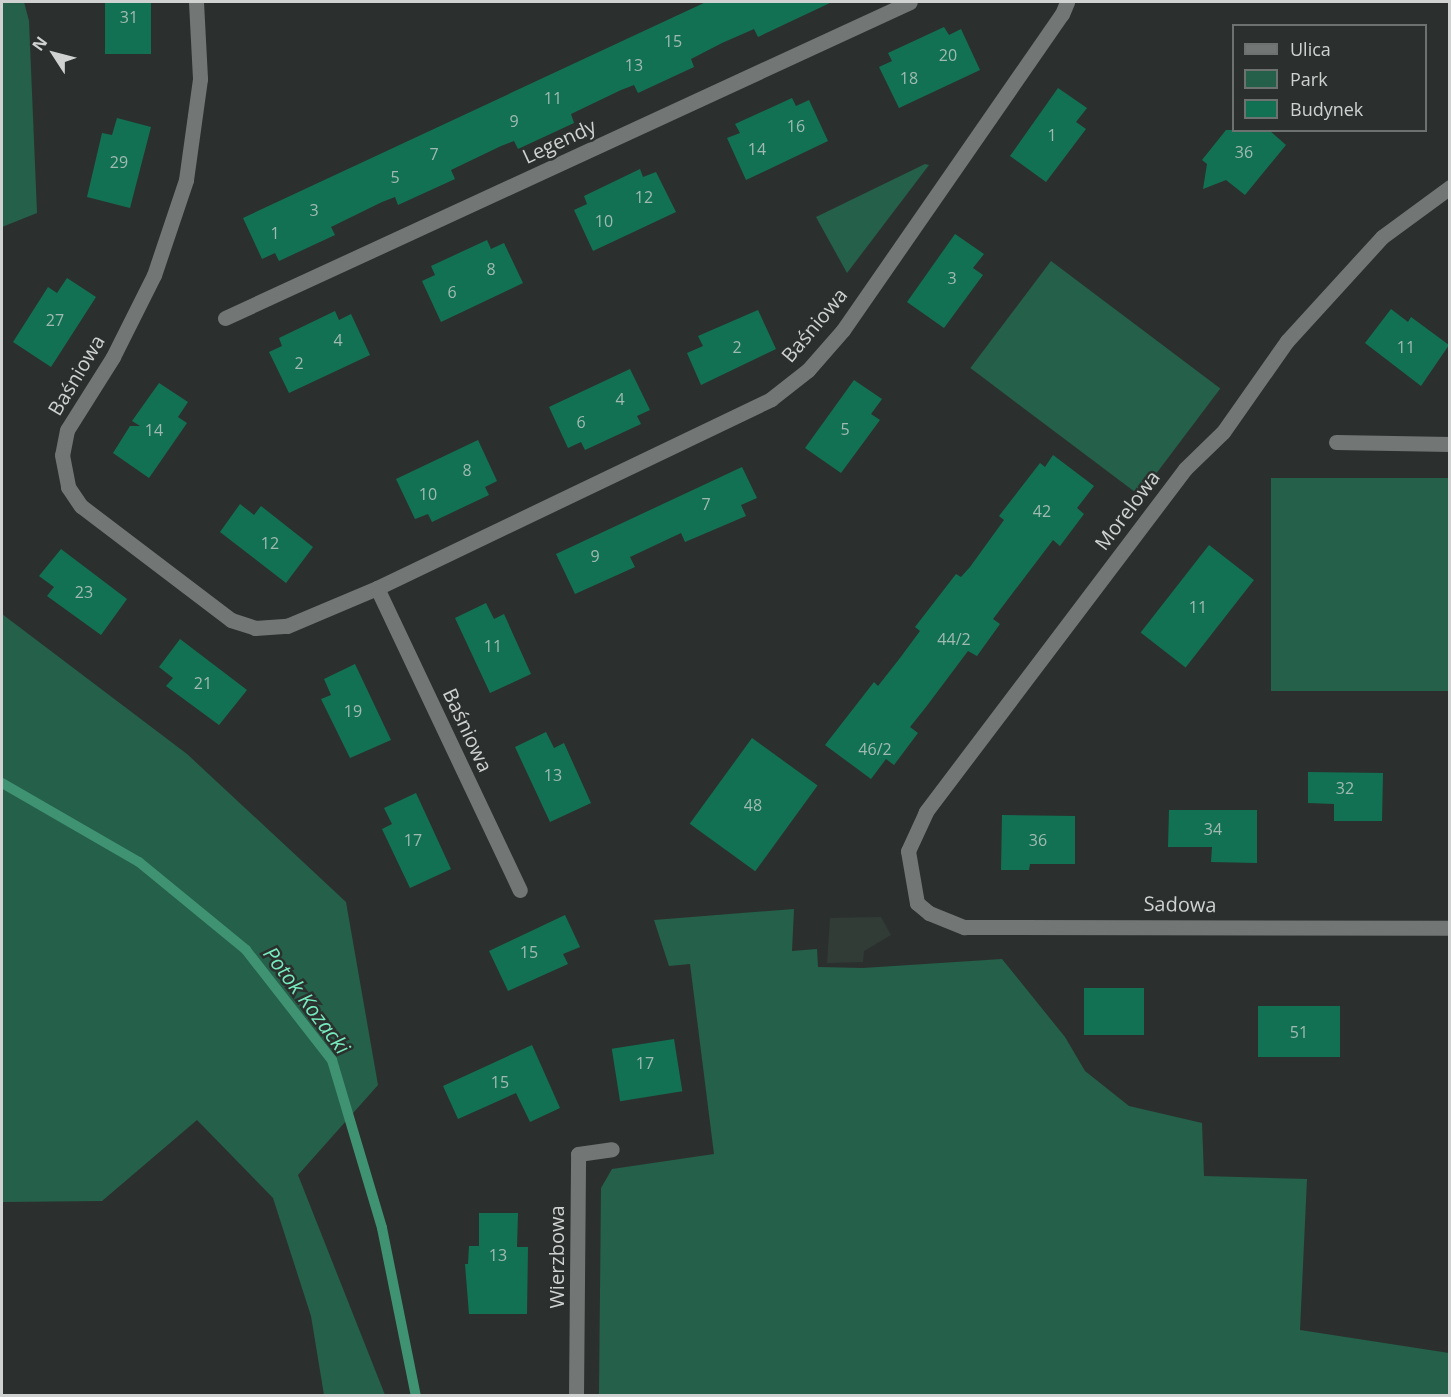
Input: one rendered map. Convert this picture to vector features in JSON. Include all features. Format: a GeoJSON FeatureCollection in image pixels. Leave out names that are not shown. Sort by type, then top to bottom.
{"type":"FeatureCollection","features":[{"type":"Feature","properties":{"kind":"street","name":"Baśniowa"},"geometry":{"type":"LineString","coordinates":[[196,2],[200,79],[186,180],[154,275],[113,357],[67,430],[62,455],[68,487],[81,506],[102,525],[231,620],[255,628],[287,626],[377,588],[771,399],[808,370],[850,320],[1062,14],[1066,2]]}},
{"type":"Feature","properties":{"kind":"street","name":"Legendy"},"geometry":{"type":"LineString","coordinates":[[225,318],[910,2]]}},
{"type":"Feature","properties":{"kind":"street","name":"Morelowa"},"geometry":{"type":"LineString","coordinates":[[917,903],[908,851],[926,812],[1185,469],[1223,432],[1287,341],[1382,237],[1449,187]]}},
{"type":"Feature","properties":{"kind":"street"},"geometry":{"type":"LineString","coordinates":[[1336,442],[1449,444]]}},
{"type":"Feature","properties":{"kind":"street","name":"Baśniowa"},"geometry":{"type":"LineString","coordinates":[[377,588],[520,890]]}},
{"type":"Feature","properties":{"kind":"street","name":"Sadowa"},"geometry":{"type":"LineString","coordinates":[[917,903],[929,913],[964,927],[1449,928]]}},
{"type":"Feature","properties":{"kind":"street","name":"Wierzbowa"},"geometry":{"type":"LineString","coordinates":[[576,1395],[578,1154],[612,1149]]}},
{"type":"Feature","properties":{"kind":"shaded area"},"geometry":{"type":"Polygon","coordinates":[[[881,917],[891,935],[864,951],[863,962],[827,963],[830,918],[881,917]]]}},
{"type":"Feature","properties":{"kind":"green space"},"geometry":{"type":"Polygon","coordinates":[[[2,2],[24,2],[29,21],[37,213],[2,227],[2,2]]]}},
{"type":"Feature","properties":{"kind":"green space"},"geometry":{"type":"Polygon","coordinates":[[[925,164],[929,165],[847,273],[816,217],[925,164]]]}},
{"type":"Feature","properties":{"kind":"green space"},"geometry":{"type":"Polygon","coordinates":[[[1051,261],[1220,389],[1140,496],[970,368],[1051,261]]]}},
{"type":"Feature","properties":{"kind":"green space"},"geometry":{"type":"Polygon","coordinates":[[[1271,478],[1449,478],[1449,691],[1271,691],[1271,478]]]}},
{"type":"Feature","properties":{"kind":"green space"},"geometry":{"type":"Polygon","coordinates":[[[2,614],[187,754],[346,902],[378,1085],[298,1175],[385,1395],[324,1395],[311,1316],[273,1198],[197,1120],[102,1201],[2,1202],[2,614]]]}},
{"type":"Feature","properties":{"kind":"green space"},"geometry":{"type":"Polygon","coordinates":[[[794,909],[792,951],[817,949],[818,967],[863,968],[1002,959],[1065,1037],[1085,1071],[1129,1106],[1202,1123],[1204,1176],[1307,1179],[1300,1330],[1449,1353],[1449,1395],[599,1395],[601,1188],[612,1169],[714,1154],[690,964],[669,966],[654,920],[794,909]]]}},
{"type":"Feature","properties":{"kind":"building"},"geometry":{"type":"Polygon","coordinates":[[[105,2],[151,2],[151,54],[105,54],[105,2]]]}},
{"type":"Feature","properties":{"kind":"building"},"geometry":{"type":"Polygon","coordinates":[[[706,2],[832,2],[758,37],[754,29],[722,43],[691,59],[694,67],[638,93],[634,85],[621,90],[571,114],[574,123],[518,149],[514,141],[501,146],[451,170],[455,179],[398,205],[395,197],[382,202],[331,227],[335,235],[279,261],[275,253],[262,259],[243,218],[706,2]]]}},
{"type":"Feature","properties":{"kind":"building"},"geometry":{"type":"Polygon","coordinates":[[[944,27],[949,35],[961,29],[980,70],[899,108],[879,67],[892,61],[888,53],[944,27]]]}},
{"type":"Feature","properties":{"kind":"building"},"geometry":{"type":"Polygon","coordinates":[[[1058,88],[1087,108],[1076,122],[1086,129],[1046,182],[1010,156],[1058,88]]]}},
{"type":"Feature","properties":{"kind":"building"},"geometry":{"type":"Polygon","coordinates":[[[792,98],[796,106],[809,100],[828,141],[746,180],[727,138],[740,133],[735,124],[792,98]]]}},
{"type":"Feature","properties":{"kind":"building"},"geometry":{"type":"Polygon","coordinates":[[[117,118],[151,127],[130,208],[87,197],[102,133],[112,135],[117,118]]]}},
{"type":"Feature","properties":{"kind":"building"},"geometry":{"type":"Polygon","coordinates":[[[1226,130],[1271,132],[1286,145],[1245,195],[1226,180],[1203,189],[1207,164],[1202,160],[1226,130]]]}},
{"type":"Feature","properties":{"kind":"building"},"geometry":{"type":"Polygon","coordinates":[[[640,169],[643,177],[656,172],[676,212],[593,251],[574,210],[587,204],[584,196],[640,169]]]}},
{"type":"Feature","properties":{"kind":"building"},"geometry":{"type":"Polygon","coordinates":[[[955,234],[984,254],[973,268],[983,275],[944,328],[907,302],[955,234]]]}},
{"type":"Feature","properties":{"kind":"building"},"geometry":{"type":"Polygon","coordinates":[[[487,240],[491,249],[504,243],[523,283],[441,322],[422,281],[435,275],[431,266],[487,240]]]}},
{"type":"Feature","properties":{"kind":"building"},"geometry":{"type":"Polygon","coordinates":[[[67,278],[96,297],[51,367],[13,342],[48,287],[57,293],[67,278]]]}},
{"type":"Feature","properties":{"kind":"building"},"geometry":{"type":"Polygon","coordinates":[[[1391,309],[1408,322],[1411,317],[1449,345],[1421,386],[1365,343],[1391,309]]]}},
{"type":"Feature","properties":{"kind":"building"},"geometry":{"type":"Polygon","coordinates":[[[758,310],[776,349],[701,385],[687,353],[703,346],[698,336],[758,310]]]}},
{"type":"Feature","properties":{"kind":"building"},"geometry":{"type":"Polygon","coordinates":[[[335,311],[339,320],[351,314],[370,355],[289,393],[269,352],[282,346],[279,338],[335,311]]]}},
{"type":"Feature","properties":{"kind":"building"},"geometry":{"type":"Polygon","coordinates":[[[630,369],[650,410],[637,416],[641,424],[585,450],[581,442],[568,448],[549,407],[630,369]]]}},
{"type":"Feature","properties":{"kind":"building"},"geometry":{"type":"Polygon","coordinates":[[[854,380],[882,399],[871,414],[880,420],[841,473],[805,448],[854,380]]]}},
{"type":"Feature","properties":{"kind":"building"},"geometry":{"type":"Polygon","coordinates":[[[159,383],[188,402],[178,417],[187,423],[149,478],[113,453],[130,426],[140,426],[132,421],[159,383]]]}},
{"type":"Feature","properties":{"kind":"building"},"geometry":{"type":"Polygon","coordinates":[[[478,440],[497,481],[485,487],[489,495],[432,522],[428,514],[415,519],[396,479],[478,440]]]}},
{"type":"Feature","properties":{"kind":"building"},"geometry":{"type":"Polygon","coordinates":[[[1053,455],[1094,486],[1077,508],[1084,514],[1060,546],[1053,540],[993,619],[1000,624],[977,656],[968,651],[910,727],[918,733],[894,765],[886,759],[871,779],[825,745],[874,682],[878,686],[900,658],[920,631],[915,627],[956,574],[961,577],[970,567],[1004,520],[999,516],[1040,463],[1045,467],[1053,455]]]}},
{"type":"Feature","properties":{"kind":"building"},"geometry":{"type":"Polygon","coordinates":[[[742,467],[757,498],[741,505],[746,516],[685,542],[681,533],[630,557],[635,567],[575,594],[556,554],[742,467]]]}},
{"type":"Feature","properties":{"kind":"building"},"geometry":{"type":"Polygon","coordinates":[[[240,504],[254,515],[261,506],[313,547],[286,583],[220,532],[240,504]]]}},
{"type":"Feature","properties":{"kind":"building"},"geometry":{"type":"Polygon","coordinates":[[[1209,545],[1254,580],[1186,668],[1141,632],[1209,545]]]}},
{"type":"Feature","properties":{"kind":"building"},"geometry":{"type":"Polygon","coordinates":[[[61,549],[127,599],[101,635],[47,596],[54,587],[39,576],[61,549]]]}},
{"type":"Feature","properties":{"kind":"building"},"geometry":{"type":"Polygon","coordinates":[[[486,603],[494,619],[504,614],[531,674],[490,693],[455,618],[486,603]]]}},
{"type":"Feature","properties":{"kind":"building"},"geometry":{"type":"Polygon","coordinates":[[[180,639],[247,690],[219,725],[166,686],[173,678],[159,667],[180,639]]]}},
{"type":"Feature","properties":{"kind":"building"},"geometry":{"type":"Polygon","coordinates":[[[355,664],[391,740],[350,758],[321,699],[331,695],[324,679],[355,664]]]}},
{"type":"Feature","properties":{"kind":"building"},"geometry":{"type":"Polygon","coordinates":[[[546,732],[554,748],[564,743],[591,803],[550,822],[515,747],[546,732]]]}},
{"type":"Feature","properties":{"kind":"building"},"geometry":{"type":"Polygon","coordinates":[[[752,738],[818,786],[755,871],[690,824],[752,738]]]}},
{"type":"Feature","properties":{"kind":"building"},"geometry":{"type":"Polygon","coordinates":[[[1308,772],[1383,773],[1382,821],[1334,821],[1334,804],[1308,803],[1308,772]]]}},
{"type":"Feature","properties":{"kind":"building"},"geometry":{"type":"Polygon","coordinates":[[[416,793],[451,869],[410,888],[382,829],[392,824],[384,808],[416,793]]]}},
{"type":"Feature","properties":{"kind":"building"},"geometry":{"type":"Polygon","coordinates":[[[1169,810],[1257,810],[1257,863],[1211,862],[1212,847],[1168,847],[1169,810]]]}},
{"type":"Feature","properties":{"kind":"building"},"geometry":{"type":"Polygon","coordinates":[[[1002,815],[1075,816],[1075,864],[1030,864],[1029,870],[1001,870],[1002,815]]]}},
{"type":"Feature","properties":{"kind":"building"},"geometry":{"type":"Polygon","coordinates":[[[565,915],[580,947],[563,954],[568,964],[508,991],[489,951],[565,915]]]}},
{"type":"Feature","properties":{"kind":"building"},"geometry":{"type":"Polygon","coordinates":[[[1084,988],[1144,988],[1144,1035],[1084,1035],[1084,988]]]}},
{"type":"Feature","properties":{"kind":"building"},"geometry":{"type":"Polygon","coordinates":[[[1258,1006],[1340,1006],[1340,1057],[1258,1057],[1258,1006]]]}},
{"type":"Feature","properties":{"kind":"building"},"geometry":{"type":"Polygon","coordinates":[[[674,1039],[682,1091],[620,1101],[612,1049],[674,1039]]]}},
{"type":"Feature","properties":{"kind":"building"},"geometry":{"type":"Polygon","coordinates":[[[532,1045],[560,1108],[530,1122],[516,1093],[458,1119],[443,1086],[532,1045]]]}},
{"type":"Feature","properties":{"kind":"building"},"geometry":{"type":"Polygon","coordinates":[[[479,1213],[518,1213],[517,1247],[528,1247],[527,1314],[469,1314],[465,1264],[468,1264],[469,1246],[479,1246],[479,1213]]]}},
{"type":"Feature","properties":{"kind":"waterway","name":"Potok Kozacki"},"geometry":{"type":"LineString","coordinates":[[2,783],[139,862],[246,950],[332,1060],[382,1228],[416,1396]]}}]}
